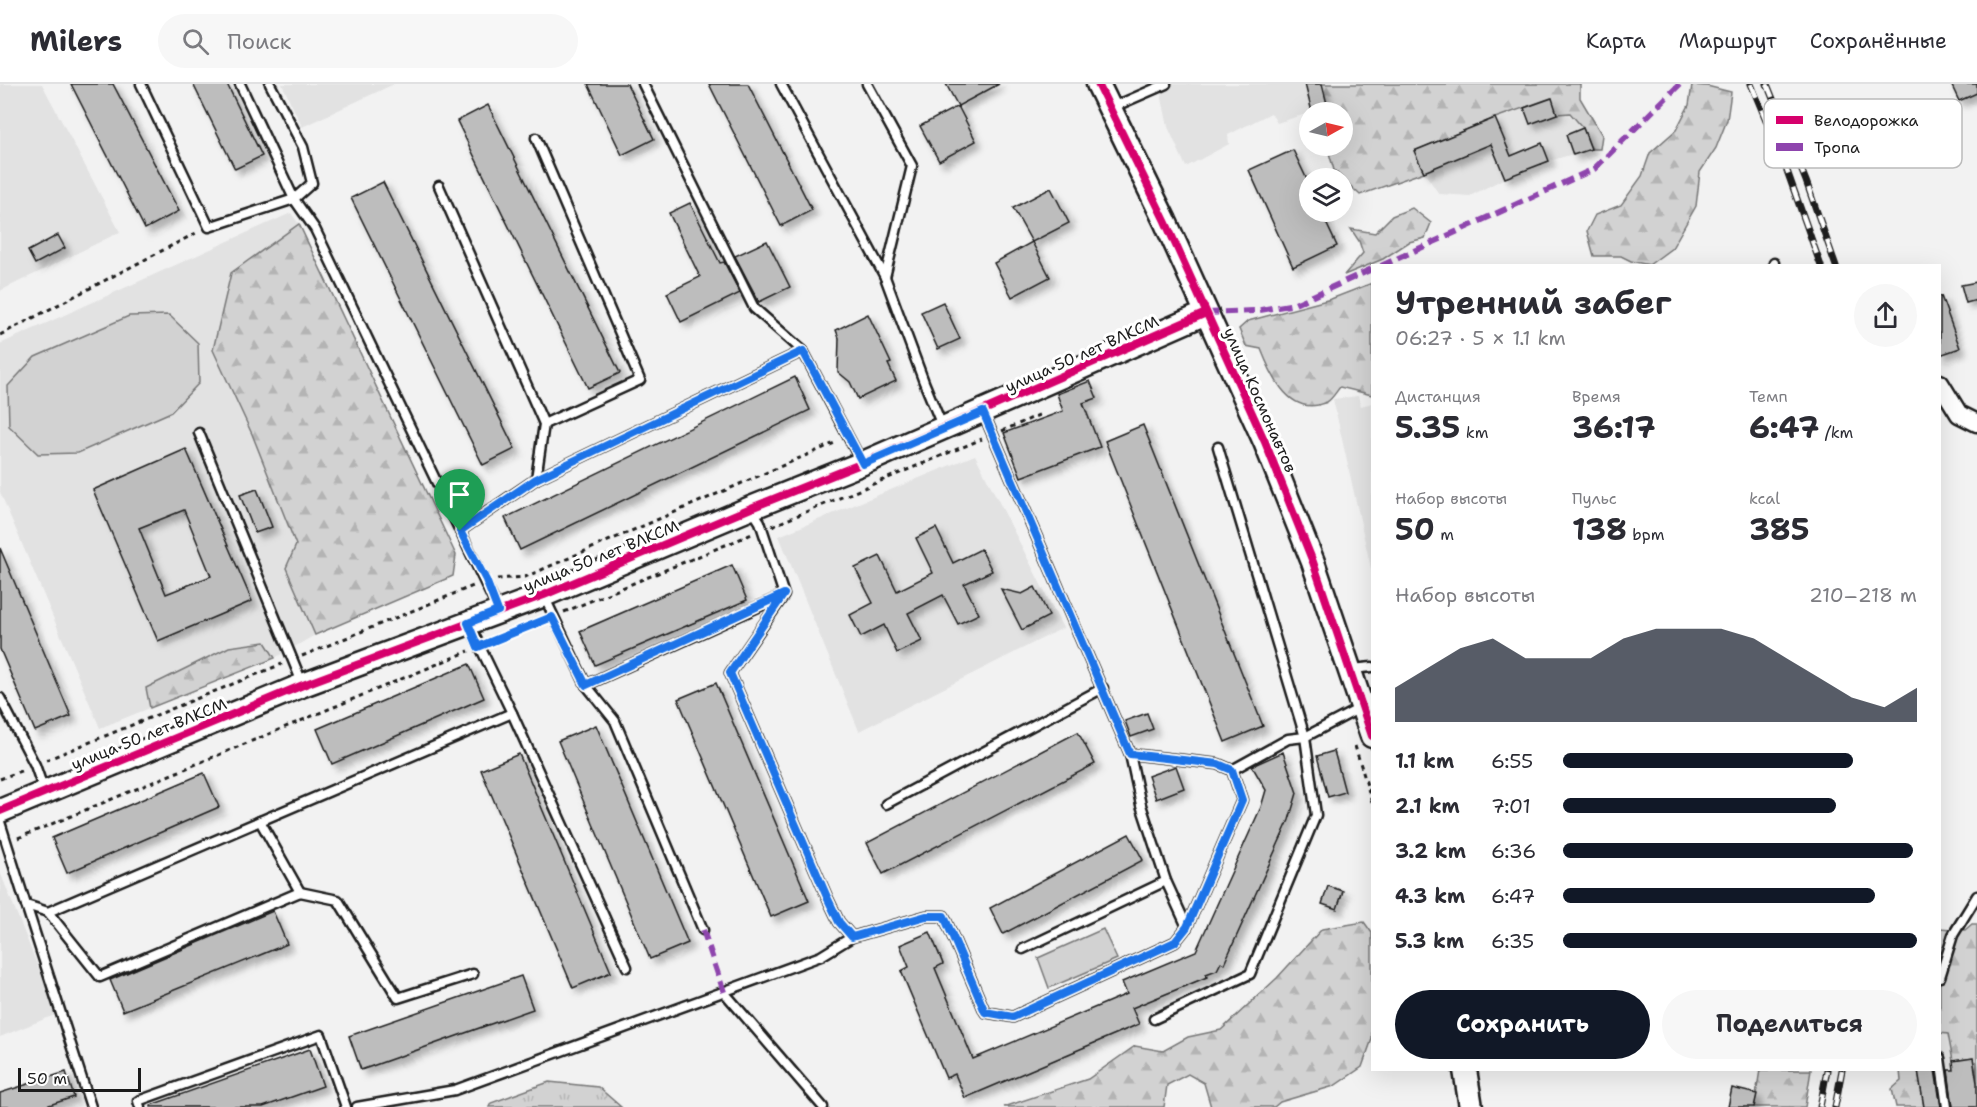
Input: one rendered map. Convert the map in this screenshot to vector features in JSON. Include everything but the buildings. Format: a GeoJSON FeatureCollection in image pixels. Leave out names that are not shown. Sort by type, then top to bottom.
{"type":"FeatureCollection","features":[{"type":"Feature","properties":{"kind":"street","name":"улица Космонавтов"},"geometry":{"type":"LineString","coordinates":[[1098,84],[1165,221],[1269,453],[1313,562],[1362,668],[1363,706],[1371,733]]}},
{"type":"Feature","properties":{"kind":"street","name":"улица 50 лет ВЛКСМ"},"geometry":{"type":"LineString","coordinates":[[0,811],[303,685],[544,595],[751,508],[863,464],[1206,313]]}},
{"type":"Feature","properties":{"kind":"street"},"geometry":{"type":"LineString","coordinates":[[1941,385],[1959,414],[1977,423]]}},
{"type":"Feature","properties":{"kind":"street"},"geometry":{"type":"LineString","coordinates":[[1465,1071],[1472,1107]]}},
{"type":"Feature","properties":{"kind":"lane"},"geometry":{"type":"LineString","coordinates":[[141,84],[209,226],[294,199],[312,183],[303,147],[270,84]]}},
{"type":"Feature","properties":{"kind":"lane"},"geometry":{"type":"LineString","coordinates":[[240,84],[294,199],[315,229],[460,531],[486,580],[498,611]]}},
{"type":"Feature","properties":{"kind":"lane"},"geometry":{"type":"LineString","coordinates":[[643,84],[754,308],[803,351],[863,464]]}},
{"type":"Feature","properties":{"kind":"lane"},"geometry":{"type":"LineString","coordinates":[[782,84],[885,277],[944,429]]}},
{"type":"Feature","properties":{"kind":"lane"},"geometry":{"type":"LineString","coordinates":[[867,84],[912,166],[885,277]]}},
{"type":"Feature","properties":{"kind":"lane"},"geometry":{"type":"LineString","coordinates":[[1111,108],[1166,84]]}},
{"type":"Feature","properties":{"kind":"lane"},"geometry":{"type":"LineString","coordinates":[[536,138],[640,380],[544,424]]}},
{"type":"Feature","properties":{"kind":"lane"},"geometry":{"type":"LineString","coordinates":[[439,186],[544,424],[536,479]]}},
{"type":"Feature","properties":{"kind":"lane"},"geometry":{"type":"LineString","coordinates":[[460,531],[536,479],[803,351]]}},
{"type":"Feature","properties":{"kind":"lane"},"geometry":{"type":"LineString","coordinates":[[983,412],[1130,754],[1141,805],[1166,881],[1187,927]]}},
{"type":"Feature","properties":{"kind":"lane"},"geometry":{"type":"LineString","coordinates":[[199,433],[303,685]]}},
{"type":"Feature","properties":{"kind":"lane"},"geometry":{"type":"LineString","coordinates":[[1154,1019],[1250,974],[1316,815],[1305,737],[1218,447]]}},
{"type":"Feature","properties":{"kind":"lane"},"geometry":{"type":"LineString","coordinates":[[751,508],[763,530],[784,594]]}},
{"type":"Feature","properties":{"kind":"lane"},"geometry":{"type":"LineString","coordinates":[[586,685],[784,594]]}},
{"type":"Feature","properties":{"kind":"lane"},"geometry":{"type":"LineString","coordinates":[[784,594],[730,673],[827,897],[839,922],[852,937]]}},
{"type":"Feature","properties":{"kind":"lane"},"geometry":{"type":"LineString","coordinates":[[544,595],[552,617],[586,685],[615,722],[703,930]]}},
{"type":"Feature","properties":{"kind":"lane"},"geometry":{"type":"LineString","coordinates":[[468,623],[512,713],[627,967]]}},
{"type":"Feature","properties":{"kind":"lane"},"geometry":{"type":"LineString","coordinates":[[886,804],[1103,688]]}},
{"type":"Feature","properties":{"kind":"lane"},"geometry":{"type":"LineString","coordinates":[[0,698],[35,765],[44,792]]}},
{"type":"Feature","properties":{"kind":"lane"},"geometry":{"type":"LineString","coordinates":[[1232,770],[1288,739],[1305,737],[1363,706]]}},
{"type":"Feature","properties":{"kind":"lane"},"geometry":{"type":"LineString","coordinates":[[48,912],[512,713]]}},
{"type":"Feature","properties":{"kind":"lane"},"geometry":{"type":"LineString","coordinates":[[357,1107],[455,1090],[821,956],[852,937],[926,916],[944,916],[985,1012],[1013,1017],[1175,942],[1187,927],[1242,800],[1232,770],[1218,764],[1130,754]]}},
{"type":"Feature","properties":{"kind":"lane"},"geometry":{"type":"LineString","coordinates":[[0,822],[91,1107]]}},
{"type":"Feature","properties":{"kind":"lane"},"geometry":{"type":"LineString","coordinates":[[260,822],[300,892]]}},
{"type":"Feature","properties":{"kind":"lane"},"geometry":{"type":"LineString","coordinates":[[1023,949],[1166,881]]}},
{"type":"Feature","properties":{"kind":"lane"},"geometry":{"type":"LineString","coordinates":[[26,905],[48,912],[100,977],[300,892],[338,900],[398,998],[473,974]]}},
{"type":"Feature","properties":{"kind":"lane"},"geometry":{"type":"LineString","coordinates":[[1941,974],[1953,935],[1977,896]]}},
{"type":"Feature","properties":{"kind":"lane"},"geometry":{"type":"LineString","coordinates":[[724,992],[823,1107]]}},
{"type":"Feature","properties":{"kind":"lane"},"geometry":{"type":"LineString","coordinates":[[140,1107],[138,1101],[321,1035],[346,1107]]}},
{"type":"Feature","properties":{"kind":"lane"},"geometry":{"type":"LineString","coordinates":[[1941,1065],[1947,1107]]}},
{"type":"Feature","properties":{"kind":"path"},"geometry":{"type":"LineString","coordinates":[[0,335],[209,226]]}},
{"type":"Feature","properties":{"kind":"path"},"geometry":{"type":"LineString","coordinates":[[8,842],[1039,415]]}},
{"type":"Feature","properties":{"kind":"path"},"geometry":{"type":"LineString","coordinates":[[0,779],[486,580],[525,577],[849,437]]}},
{"type":"Feature","properties":{"kind":"shaded area"},"geometry":{"type":"Polygon","coordinates":[[[0,84],[42,84],[120,232],[0,291],[0,84]]]}},
{"type":"Feature","properties":{"kind":"shaded area"},"geometry":{"type":"Polygon","coordinates":[[[282,84],[394,84],[302,127],[282,84]]]}},
{"type":"Feature","properties":{"kind":"shaded area"},"geometry":{"type":"Polygon","coordinates":[[[1159,84],[1305,84],[1310,102],[1299,102],[1299,116],[1277,123],[1271,113],[1228,135],[1229,144],[1186,167],[1168,127],[1159,84]]]}},
{"type":"Feature","properties":{"kind":"shaded area"},"geometry":{"type":"Polygon","coordinates":[[[1552,98],[1583,128],[1591,149],[1549,161],[1505,178],[1470,196],[1439,194],[1424,172],[1415,151],[1495,118],[1552,98]]]}},
{"type":"Feature","properties":{"kind":"shaded area"},"geometry":{"type":"Polygon","coordinates":[[[291,213],[299,224],[456,555],[453,576],[315,635],[275,658],[100,728],[0,492],[0,344],[291,213]]]}},
{"type":"Feature","properties":{"kind":"shaded area"},"geometry":{"type":"Polygon","coordinates":[[[1358,396],[1361,406],[1371,403],[1371,569],[1333,399],[1358,396]]]}},
{"type":"Feature","properties":{"kind":"shaded area"},"geometry":{"type":"Polygon","coordinates":[[[975,455],[1063,628],[859,731],[779,536],[975,455]]]}},
{"type":"Feature","properties":{"kind":"shaded area"},"geometry":{"type":"Polygon","coordinates":[[[0,872],[57,1014],[0,1037],[0,872]]]}},
{"type":"Feature","properties":{"kind":"shaded area"},"geometry":{"type":"Polygon","coordinates":[[[1941,1033],[1948,1033],[1973,1058],[1977,1083],[1977,1107],[1924,1107],[1918,1071],[1941,1071],[1941,1033]]]}},
{"type":"Feature","properties":{"kind":"green space"},"geometry":{"type":"Polygon","coordinates":[[[1322,84],[1580,84],[1580,98],[1602,135],[1600,149],[1591,149],[1583,128],[1570,113],[1557,114],[1551,98],[1415,151],[1424,172],[1360,195],[1353,188],[1353,168],[1333,168],[1330,156],[1353,156],[1353,102],[1325,102],[1322,84]]]}},
{"type":"Feature","properties":{"kind":"green space"},"geometry":{"type":"Polygon","coordinates":[[[1692,85],[1731,92],[1727,120],[1716,148],[1700,172],[1696,206],[1672,248],[1650,264],[1631,261],[1621,256],[1594,256],[1587,231],[1595,215],[1621,205],[1642,176],[1650,153],[1676,130],[1689,105],[1692,85]]]}},
{"type":"Feature","properties":{"kind":"green space"},"geometry":{"type":"Polygon","coordinates":[[[1412,208],[1431,223],[1425,238],[1409,242],[1383,259],[1344,275],[1363,253],[1351,229],[1375,233],[1392,216],[1412,208]]]}},
{"type":"Feature","properties":{"kind":"green space"},"geometry":{"type":"Polygon","coordinates":[[[299,224],[456,555],[453,576],[315,635],[286,568],[296,545],[252,434],[213,350],[231,273],[299,224]]]}},
{"type":"Feature","properties":{"kind":"green space"},"geometry":{"type":"Polygon","coordinates":[[[1371,283],[1371,395],[1340,387],[1326,402],[1307,406],[1297,402],[1281,388],[1261,349],[1246,346],[1239,329],[1248,321],[1331,299],[1371,283]]]}},
{"type":"Feature","properties":{"kind":"green space"},"geometry":{"type":"Polygon","coordinates":[[[169,315],[198,343],[199,383],[171,412],[78,453],[38,454],[9,426],[8,386],[35,357],[129,316],[169,315]]]}},
{"type":"Feature","properties":{"kind":"green space"},"geometry":{"type":"Polygon","coordinates":[[[265,642],[275,658],[150,708],[146,688],[229,647],[265,642]]]}},
{"type":"Feature","properties":{"kind":"green space"},"geometry":{"type":"Polygon","coordinates":[[[1364,922],[1371,932],[1371,1042],[1362,1067],[1334,1086],[1280,1102],[1274,1107],[1211,1107],[1204,1083],[1188,1074],[1167,1085],[1164,1107],[1004,1107],[1088,1079],[1135,1046],[1163,1051],[1188,1037],[1221,1030],[1277,978],[1322,929],[1364,922]]]}},
{"type":"Feature","properties":{"kind":"green space"},"geometry":{"type":"Polygon","coordinates":[[[1972,924],[1977,924],[1977,1083],[1973,1058],[1953,1061],[1948,1034],[1941,1033],[1941,928],[1965,930],[1972,924]]]}},
{"type":"Feature","properties":{"kind":"green space"},"geometry":{"type":"Polygon","coordinates":[[[1103,929],[1117,959],[1049,988],[1038,958],[1103,929]]]}},
{"type":"Feature","properties":{"kind":"green space"},"geometry":{"type":"Polygon","coordinates":[[[1760,1071],[1811,1071],[1805,1107],[1754,1107],[1760,1071]]]}},
{"type":"Feature","properties":{"kind":"green space"},"geometry":{"type":"Polygon","coordinates":[[[1900,1071],[1918,1071],[1924,1107],[1896,1107],[1892,1089],[1901,1081],[1900,1071]]]}},
{"type":"Feature","properties":{"kind":"green space"},"geometry":{"type":"Polygon","coordinates":[[[549,1082],[598,1087],[621,1107],[489,1107],[491,1103],[549,1082]]]}},
{"type":"Feature","properties":{"kind":"railway"},"geometry":{"type":"LineString","coordinates":[[1751,84],[1764,115]]}},
{"type":"Feature","properties":{"kind":"railway"},"geometry":{"type":"LineString","coordinates":[[1767,84],[1773,99]]}},
{"type":"Feature","properties":{"kind":"railway"},"geometry":{"type":"LineString","coordinates":[[1786,168],[1820,264]]}},
{"type":"Feature","properties":{"kind":"railway"},"geometry":{"type":"LineString","coordinates":[[1801,168],[1835,264]]}},
{"type":"Feature","properties":{"kind":"railway"},"geometry":{"type":"LineString","coordinates":[[1820,1107],[1827,1071]]}},
{"type":"Feature","properties":{"kind":"railway"},"geometry":{"type":"LineString","coordinates":[[1835,1107],[1842,1071]]}},
{"type":"Feature","properties":{"kind":"marked path"},"geometry":{"type":"LineString","coordinates":[[1385,264],[1594,169],[1680,84]]}},
{"type":"Feature","properties":{"kind":"marked path"},"geometry":{"type":"LineString","coordinates":[[1206,313],[1255,311],[1295,304],[1371,269]]}},
{"type":"Feature","properties":{"kind":"marked path"},"geometry":{"type":"LineString","coordinates":[[703,930],[724,992]]}},
{"type":"Feature","properties":{"kind":"cycle path"},"geometry":{"type":"LineString","coordinates":[[1098,84],[1165,221],[1265,442],[1313,562],[1371,733]]}},
{"type":"Feature","properties":{"kind":"cycle path"},"geometry":{"type":"LineString","coordinates":[[0,811],[303,685],[544,595],[863,463],[1206,313]]}},
{"type":"Feature","properties":{"kind":"route"},"geometry":{"type":"LineString","coordinates":[[803,351],[863,464],[983,412],[1130,754],[1218,764],[1232,770],[1242,800],[1187,927],[1175,942],[1013,1017],[985,1012],[944,916],[926,916],[852,937],[839,922],[730,673],[784,594],[586,685],[552,617],[478,647],[468,623],[498,611],[486,580],[460,531],[536,479],[803,351]]}}]}
